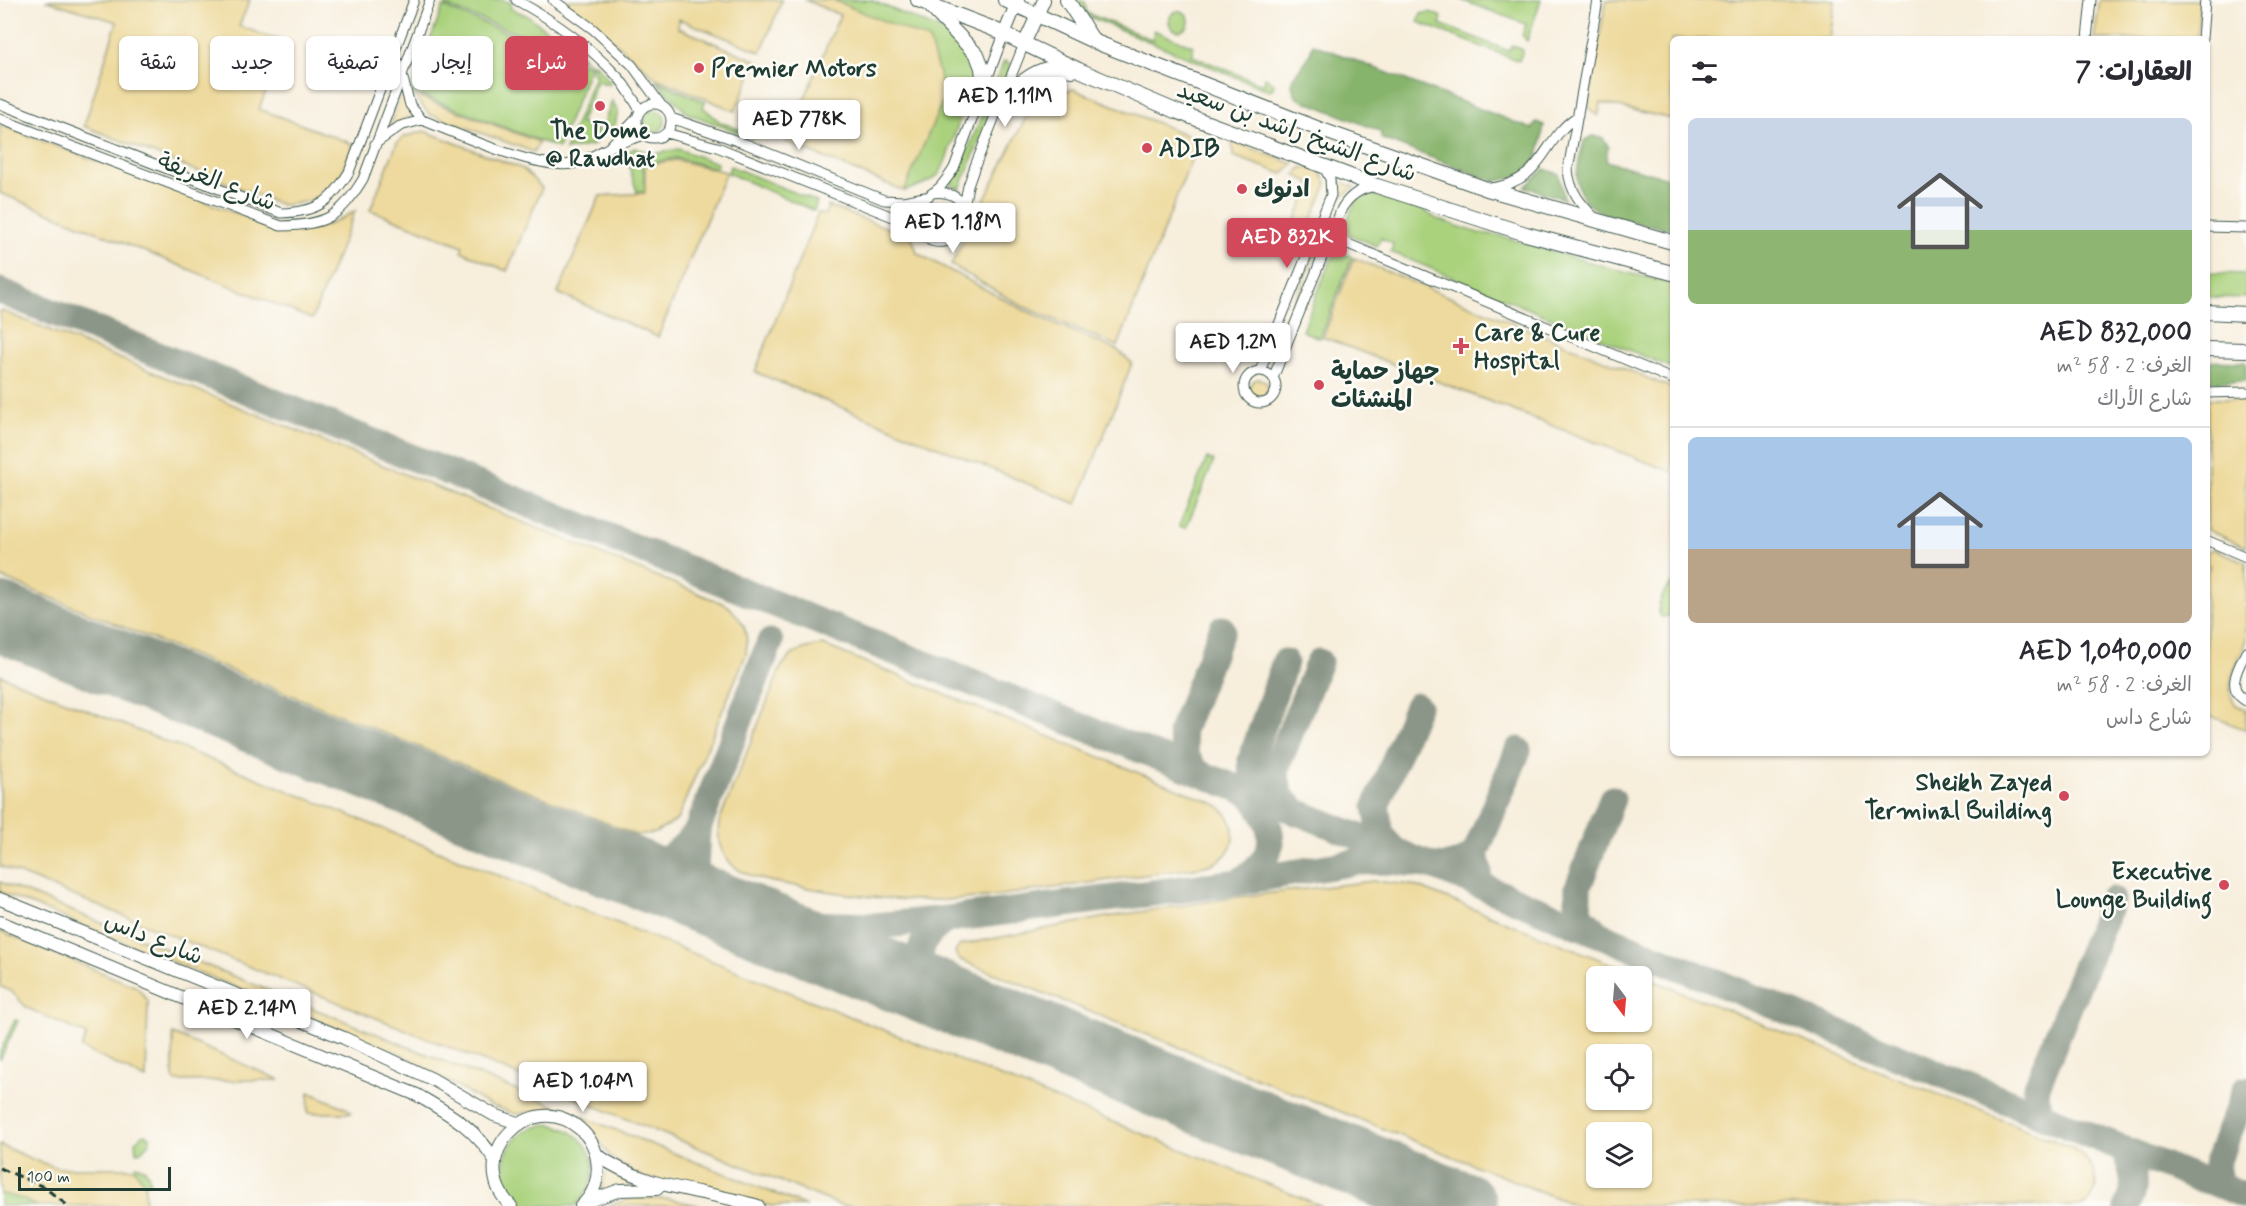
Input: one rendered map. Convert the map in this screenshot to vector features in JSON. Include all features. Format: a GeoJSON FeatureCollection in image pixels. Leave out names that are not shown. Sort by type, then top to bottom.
{"type":"FeatureCollection","features":[{"type":"Feature","properties":{"kind":"main road"},"geometry":{"type":"LineString","coordinates":[[1067,0],[1093,40]]}},
{"type":"Feature","properties":{"kind":"main road","name":"شارع الشيخ راشد بن سعيد"},"geometry":{"type":"LineString","coordinates":[[923,2],[1004,34],[1079,70],[1178,112],[1377,186],[1526,234],[1670,272]]}},
{"type":"Feature","properties":{"kind":"main road"},"geometry":{"type":"LineString","coordinates":[[923,2],[963,38],[977,55],[982,68],[984,90]]}},
{"type":"Feature","properties":{"kind":"main road","name":"شارع الشيخ راشد بن سعيد"},"geometry":{"type":"LineString","coordinates":[[1013,2],[1093,40],[1319,129],[1487,189],[1670,241]]}},
{"type":"Feature","properties":{"kind":"main road"},"geometry":{"type":"LineString","coordinates":[[997,110],[1011,93],[1040,71],[1079,70]]}},
{"type":"Feature","properties":{"kind":"main road"},"geometry":{"type":"LineString","coordinates":[[2210,312],[2246,314]]}},
{"type":"Feature","properties":{"kind":"main road"},"geometry":{"type":"LineString","coordinates":[[2210,350],[2246,350]]}},
{"type":"Feature","properties":{"kind":"street","name":"شارع الغريفة"},"geometry":{"type":"LineString","coordinates":[[0,104],[281,213],[303,212],[321,205],[336,193],[349,172],[414,0]]}},
{"type":"Feature","properties":{"kind":"street","name":"شارع الغريفة"},"geometry":{"type":"LineString","coordinates":[[0,119],[281,226],[315,223],[331,217],[349,202],[363,179],[430,0]]}},
{"type":"Feature","properties":{"kind":"street"},"geometry":{"type":"LineString","coordinates":[[516,0],[545,16],[580,40],[618,77],[639,114],[638,127],[644,135]]}},
{"type":"Feature","properties":{"kind":"street"},"geometry":{"type":"LineString","coordinates":[[375,144],[406,123],[422,120],[534,161],[573,164],[644,135],[656,138],[666,133],[670,129],[670,112],[661,105],[632,65],[593,29],[553,0]]}},
{"type":"Feature","properties":{"kind":"street"},"geometry":{"type":"LineString","coordinates":[[666,133],[717,147],[893,217],[935,242],[948,242],[956,238],[965,226],[964,206],[968,186],[997,110],[1044,0]]}},
{"type":"Feature","properties":{"kind":"street"},"geometry":{"type":"LineString","coordinates":[[1598,0],[1568,170],[1575,196],[1598,221]]}},
{"type":"Feature","properties":{"kind":"street"},"geometry":{"type":"LineString","coordinates":[[2087,36],[2091,0]]}},
{"type":"Feature","properties":{"kind":"street"},"geometry":{"type":"LineString","coordinates":[[2202,36],[2205,0]]}},
{"type":"Feature","properties":{"kind":"street"},"geometry":{"type":"LineString","coordinates":[[918,230],[915,216],[917,208],[945,181],[954,168],[1004,34],[1013,2]]}},
{"type":"Feature","properties":{"kind":"street"},"geometry":{"type":"LineString","coordinates":[[402,73],[410,105],[422,120]]}},
{"type":"Feature","properties":{"kind":"street"},"geometry":{"type":"LineString","coordinates":[[608,148],[652,103],[661,105]]}},
{"type":"Feature","properties":{"kind":"street"},"geometry":{"type":"LineString","coordinates":[[1487,189],[1508,185],[1530,173],[1567,124],[1578,116]]}},
{"type":"Feature","properties":{"kind":"street"},"geometry":{"type":"LineString","coordinates":[[671,118],[746,144],[884,200],[903,201],[942,192],[951,194],[964,206]]}},
{"type":"Feature","properties":{"kind":"street"},"geometry":{"type":"LineString","coordinates":[[1323,165],[1330,179],[1331,195],[1260,371],[1250,375],[1244,384],[1246,395],[1251,401],[1264,403],[1276,390],[1273,378],[1347,201],[1359,191],[1377,186]]}},
{"type":"Feature","properties":{"kind":"street"},"geometry":{"type":"LineString","coordinates":[[2210,227],[2246,228]]}},
{"type":"Feature","properties":{"kind":"street"},"geometry":{"type":"LineString","coordinates":[[1317,231],[1670,378]]}},
{"type":"Feature","properties":{"kind":"street"},"geometry":{"type":"LineString","coordinates":[[1278,327],[1291,332]]}},
{"type":"Feature","properties":{"kind":"street"},"geometry":{"type":"LineString","coordinates":[[1260,371],[1273,378]]}},
{"type":"Feature","properties":{"kind":"street"},"geometry":{"type":"LineString","coordinates":[[2210,393],[2246,392]]}},
{"type":"Feature","properties":{"kind":"street"},"geometry":{"type":"LineString","coordinates":[[2210,542],[2246,556]]}},
{"type":"Feature","properties":{"kind":"street"},"geometry":{"type":"LineString","coordinates":[[2246,652],[2235,676],[2234,685],[2237,693],[2246,701]]}},
{"type":"Feature","properties":{"kind":"street","name":"شارع داس"},"geometry":{"type":"LineString","coordinates":[[0,899],[344,1038],[432,1079],[494,1115],[520,1124]]}},
{"type":"Feature","properties":{"kind":"street","name":"شارع داس"},"geometry":{"type":"LineString","coordinates":[[0,922],[417,1095],[455,1117],[475,1132],[495,1160]]}},
{"type":"Feature","properties":{"kind":"street"},"geometry":{"type":"LineString","coordinates":[[506,1203],[496,1183],[497,1151],[506,1135],[520,1124],[536,1118],[562,1119],[584,1132],[596,1154],[597,1179],[583,1204]]}},
{"type":"Feature","properties":{"kind":"street"},"geometry":{"type":"LineString","coordinates":[[596,1154],[641,1179],[758,1206]]}},
{"type":"Feature","properties":{"kind":"street"},"geometry":{"type":"LineString","coordinates":[[583,1204],[614,1191],[644,1188],[668,1191],[729,1206]]}},
{"type":"Feature","properties":{"kind":"green space"},"geometry":{"type":"Polygon","coordinates":[[[445,0],[502,0],[512,3],[510,8],[528,16],[555,36],[524,36],[446,6],[445,0]]]}},
{"type":"Feature","properties":{"kind":"green space"},"geometry":{"type":"Polygon","coordinates":[[[833,0],[871,0],[953,35],[973,60],[974,72],[947,157],[938,175],[926,183],[904,191],[945,95],[929,40],[833,0]]]}},
{"type":"Feature","properties":{"kind":"green space"},"geometry":{"type":"Polygon","coordinates":[[[1071,0],[1085,2],[1087,13],[1153,40],[1154,30],[1193,46],[1193,56],[1264,85],[1265,77],[1274,83],[1273,88],[1269,91],[1085,15],[1071,0]]]}},
{"type":"Feature","properties":{"kind":"green space"},"geometry":{"type":"Polygon","coordinates":[[[1461,0],[1541,0],[1527,41],[1522,35],[1526,24],[1461,0]]]}},
{"type":"Feature","properties":{"kind":"green space"},"geometry":{"type":"Polygon","coordinates":[[[443,7],[516,36],[505,36],[505,90],[581,90],[558,148],[410,91],[412,86],[412,90],[493,90],[493,36],[432,36],[443,7]]]}},
{"type":"Feature","properties":{"kind":"green space"},"geometry":{"type":"Polygon","coordinates":[[[1179,11],[1186,14],[1189,21],[1186,28],[1179,31],[1172,28],[1169,21],[1172,14],[1179,11]]]}},
{"type":"Feature","properties":{"kind":"green space"},"geometry":{"type":"Polygon","coordinates":[[[1429,12],[1442,17],[1440,24],[1509,51],[1512,45],[1523,50],[1519,61],[1418,22],[1421,14],[1429,12]]]}},
{"type":"Feature","properties":{"kind":"green space"},"geometry":{"type":"Polygon","coordinates":[[[1313,44],[1532,129],[1536,122],[1544,125],[1534,164],[1512,178],[1493,181],[1382,139],[1380,131],[1297,98],[1292,87],[1293,78],[1308,58],[1313,44]]]}},
{"type":"Feature","properties":{"kind":"green space"},"geometry":{"type":"Polygon","coordinates":[[[1004,61],[1011,64],[960,189],[950,184],[966,155],[1004,61]]]}},
{"type":"Feature","properties":{"kind":"green space"},"geometry":{"type":"Polygon","coordinates":[[[595,63],[610,82],[609,85],[597,81],[580,123],[599,131],[594,145],[565,150],[596,74],[592,72],[595,63]]]}},
{"type":"Feature","properties":{"kind":"green space"},"geometry":{"type":"Polygon","coordinates":[[[655,80],[705,102],[703,107],[720,122],[754,135],[753,138],[687,113],[655,80]]]}},
{"type":"Feature","properties":{"kind":"green space"},"geometry":{"type":"Polygon","coordinates":[[[612,101],[618,111],[614,130],[603,126],[612,101]]]}},
{"type":"Feature","properties":{"kind":"green space"},"geometry":{"type":"Polygon","coordinates":[[[654,110],[662,113],[665,121],[662,129],[654,132],[646,129],[643,121],[646,113],[654,110]]]}},
{"type":"Feature","properties":{"kind":"green space"},"geometry":{"type":"Polygon","coordinates":[[[1593,136],[1603,138],[1608,146],[1606,161],[1670,178],[1670,229],[1612,217],[1588,203],[1580,192],[1577,178],[1584,141],[1593,136]]]}},
{"type":"Feature","properties":{"kind":"green space"},"geometry":{"type":"Polygon","coordinates":[[[635,148],[654,154],[678,149],[717,163],[716,168],[676,158],[643,164],[645,192],[637,192],[625,153],[635,148]]]}},
{"type":"Feature","properties":{"kind":"green space"},"geometry":{"type":"Polygon","coordinates":[[[730,166],[817,202],[814,211],[728,173],[730,166]]]}},
{"type":"Feature","properties":{"kind":"green space"},"geometry":{"type":"Polygon","coordinates":[[[1544,169],[1559,174],[1564,199],[1525,187],[1544,169]]]}},
{"type":"Feature","properties":{"kind":"green space"},"geometry":{"type":"Polygon","coordinates":[[[1371,194],[1423,210],[1437,219],[1478,233],[1497,235],[1624,272],[1670,283],[1670,367],[1391,252],[1393,244],[1381,238],[1377,246],[1350,235],[1344,227],[1356,200],[1371,194]]]}},
{"type":"Feature","properties":{"kind":"green space"},"geometry":{"type":"Polygon","coordinates":[[[1339,252],[1352,257],[1320,338],[1302,331],[1331,259],[1339,252]]]}},
{"type":"Feature","properties":{"kind":"green space"},"geometry":{"type":"Polygon","coordinates":[[[2210,273],[2246,274],[2246,298],[2210,297],[2210,273]]]}},
{"type":"Feature","properties":{"kind":"green space"},"geometry":{"type":"Polygon","coordinates":[[[2210,361],[2246,362],[2246,381],[2210,382],[2210,361]]]}},
{"type":"Feature","properties":{"kind":"green space"},"geometry":{"type":"Polygon","coordinates":[[[1207,458],[1214,461],[1186,528],[1179,526],[1207,458]]]}},
{"type":"Feature","properties":{"kind":"green space"},"geometry":{"type":"Polygon","coordinates":[[[1670,586],[1670,613],[1669,616],[1662,617],[1659,614],[1660,602],[1670,586]]]}},
{"type":"Feature","properties":{"kind":"green space"},"geometry":{"type":"Polygon","coordinates":[[[15,1020],[18,1021],[0,1060],[0,1052],[15,1020]]]}},
{"type":"Feature","properties":{"kind":"green space"},"geometry":{"type":"Polygon","coordinates":[[[549,1124],[561,1127],[580,1139],[592,1157],[592,1179],[587,1191],[575,1206],[521,1206],[507,1189],[504,1179],[503,1169],[508,1149],[522,1133],[549,1124]]]}},
{"type":"Feature","properties":{"kind":"green space"},"geometry":{"type":"Polygon","coordinates":[[[145,1134],[150,1137],[150,1142],[141,1151],[136,1152],[135,1141],[145,1134]]]}},
{"type":"Feature","properties":{"kind":"green space"},"geometry":{"type":"Polygon","coordinates":[[[136,1165],[146,1171],[150,1182],[145,1184],[134,1168],[136,1165]]]}},
{"type":"Feature","properties":{"kind":"green space"},"geometry":{"type":"Polygon","coordinates":[[[0,1193],[23,1199],[37,1206],[0,1206],[0,1193]]]}},
{"type":"Feature","properties":{"kind":"sand"},"geometry":{"type":"Polygon","coordinates":[[[45,0],[250,0],[239,26],[268,36],[210,36],[210,90],[266,90],[259,109],[353,144],[337,181],[321,196],[282,205],[84,126],[117,22],[45,0]]]}},
{"type":"Feature","properties":{"kind":"sand"},"geometry":{"type":"Polygon","coordinates":[[[563,0],[782,0],[761,52],[679,19],[678,28],[757,61],[735,111],[656,78],[585,16],[563,0]]]}},
{"type":"Feature","properties":{"kind":"sand"},"geometry":{"type":"Polygon","coordinates":[[[805,0],[833,0],[929,40],[945,95],[904,191],[786,142],[840,15],[805,0]]]}},
{"type":"Feature","properties":{"kind":"sand"},"geometry":{"type":"Polygon","coordinates":[[[1606,0],[1835,0],[1830,36],[1670,36],[1670,119],[1601,103],[1598,116],[1591,111],[1588,104],[1606,0]]]}},
{"type":"Feature","properties":{"kind":"sand"},"geometry":{"type":"Polygon","coordinates":[[[2100,0],[2200,0],[2197,36],[2094,36],[2100,0]]]}},
{"type":"Feature","properties":{"kind":"sand"},"geometry":{"type":"Polygon","coordinates":[[[1073,89],[1199,140],[1118,346],[1022,306],[951,265],[1035,100],[1073,89]]]}},
{"type":"Feature","properties":{"kind":"sand"},"geometry":{"type":"Polygon","coordinates":[[[402,93],[409,107],[418,116],[404,119],[388,130],[402,93]]]}},
{"type":"Feature","properties":{"kind":"sand"},"geometry":{"type":"Polygon","coordinates":[[[412,94],[539,142],[534,152],[429,114],[412,94]]]}},
{"type":"Feature","properties":{"kind":"sand"},"geometry":{"type":"Polygon","coordinates":[[[0,125],[278,229],[318,228],[355,211],[312,319],[0,193],[0,125]]]}},
{"type":"Feature","properties":{"kind":"sand"},"geometry":{"type":"Polygon","coordinates":[[[424,131],[523,169],[542,188],[507,271],[461,251],[463,246],[370,210],[397,143],[404,137],[424,131]]]}},
{"type":"Feature","properties":{"kind":"sand"},"geometry":{"type":"Polygon","coordinates":[[[1232,141],[1294,164],[1283,174],[1233,156],[1232,141]]]}},
{"type":"Feature","properties":{"kind":"sand"},"geometry":{"type":"Polygon","coordinates":[[[676,160],[726,172],[658,337],[558,293],[600,196],[645,193],[645,165],[676,160]]]}},
{"type":"Feature","properties":{"kind":"sand"},"geometry":{"type":"Polygon","coordinates":[[[1311,167],[1319,170],[1327,184],[1296,256],[1283,250],[1311,183],[1295,175],[1301,168],[1311,167]]]}},
{"type":"Feature","properties":{"kind":"sand"},"geometry":{"type":"Polygon","coordinates":[[[1335,180],[1355,187],[1341,197],[1336,195],[1335,180]]]}},
{"type":"Feature","properties":{"kind":"sand"},"geometry":{"type":"Polygon","coordinates":[[[828,206],[912,237],[917,253],[1024,310],[1117,350],[1132,363],[1077,504],[755,372],[818,213],[825,215],[828,206]]]}},
{"type":"Feature","properties":{"kind":"sand"},"geometry":{"type":"Polygon","coordinates":[[[1322,240],[1289,323],[1286,322],[1318,241],[1322,240]]]}},
{"type":"Feature","properties":{"kind":"sand"},"geometry":{"type":"Polygon","coordinates":[[[1354,258],[1670,387],[1670,471],[1323,337],[1354,258]]]}},
{"type":"Feature","properties":{"kind":"sand"},"geometry":{"type":"Polygon","coordinates":[[[0,310],[727,605],[738,616],[744,627],[747,639],[746,654],[677,820],[655,833],[636,835],[0,577],[0,310]]]}},
{"type":"Feature","properties":{"kind":"sand"},"geometry":{"type":"Polygon","coordinates":[[[1259,379],[1265,382],[1268,388],[1265,394],[1259,397],[1253,394],[1250,388],[1253,382],[1259,379]]]}},
{"type":"Feature","properties":{"kind":"sand"},"geometry":{"type":"Polygon","coordinates":[[[2210,399],[2246,399],[2246,547],[2210,531],[2210,399]]]}},
{"type":"Feature","properties":{"kind":"sand"},"geometry":{"type":"Polygon","coordinates":[[[2214,549],[2246,562],[2246,638],[2233,672],[2230,689],[2231,697],[2236,705],[2246,709],[2246,730],[2210,716],[2210,550],[2214,549]]]}},
{"type":"Feature","properties":{"kind":"sand"},"geometry":{"type":"Polygon","coordinates":[[[823,645],[1218,805],[1228,816],[1233,827],[1233,841],[1222,858],[1209,865],[1046,889],[955,899],[878,898],[771,881],[743,872],[723,854],[719,840],[719,822],[781,667],[799,651],[823,645]]]}},
{"type":"Feature","properties":{"kind":"sand"},"geometry":{"type":"Polygon","coordinates":[[[0,675],[1322,1206],[842,1206],[0,866],[0,675]]]}},
{"type":"Feature","properties":{"kind":"sand"},"geometry":{"type":"Polygon","coordinates":[[[1373,881],[1412,885],[1616,966],[1586,966],[1586,1032],[1652,1032],[1652,980],[2073,1148],[2092,1167],[2096,1182],[2095,1190],[2085,1206],[1577,1206],[958,959],[955,952],[960,945],[1107,917],[1238,897],[1373,881]]]}},
{"type":"Feature","properties":{"kind":"sand"},"geometry":{"type":"Polygon","coordinates":[[[0,882],[560,1108],[515,1114],[487,1104],[403,1055],[0,892],[0,882]]]}},
{"type":"Feature","properties":{"kind":"sand"},"geometry":{"type":"Polygon","coordinates":[[[0,931],[137,987],[148,1001],[146,1079],[81,1048],[87,1035],[27,1008],[11,991],[0,986],[0,931]]]}},
{"type":"Feature","properties":{"kind":"sand"},"geometry":{"type":"Polygon","coordinates":[[[173,1034],[280,1080],[175,1081],[173,1077],[173,1034]]]}},
{"type":"Feature","properties":{"kind":"sand"},"geometry":{"type":"Polygon","coordinates":[[[309,1092],[348,1109],[351,1113],[308,1113],[309,1092]]]}},
{"type":"Feature","properties":{"kind":"sand"},"geometry":{"type":"Polygon","coordinates":[[[581,1116],[806,1206],[771,1206],[642,1177],[612,1159],[581,1116]]]}},
{"type":"Feature","properties":{"kind":"sand"},"geometry":{"type":"Polygon","coordinates":[[[0,1145],[59,1168],[134,1168],[145,1184],[145,1206],[37,1206],[23,1199],[0,1193],[0,1145]]]}},
{"type":"Feature","properties":{"kind":"sand"},"geometry":{"type":"Polygon","coordinates":[[[607,1165],[631,1185],[601,1194],[607,1165]]]}},
{"type":"Feature","properties":{"kind":"sand"},"geometry":{"type":"Polygon","coordinates":[[[633,1198],[670,1199],[700,1206],[607,1206],[633,1198]]]}},
{"type":"Feature","properties":{"kind":"taxiway"},"geometry":{"type":"LineString","coordinates":[[0,291],[832,627],[1435,867],[2190,1176],[2246,1196]]}},
{"type":"Feature","properties":{"kind":"taxiway"},"geometry":{"type":"LineString","coordinates":[[1197,772],[1186,757],[1181,732],[1222,629]]}},
{"type":"Feature","properties":{"kind":"taxiway"},"geometry":{"type":"LineString","coordinates":[[770,642],[697,831],[695,870],[699,882],[706,893],[729,910],[811,924],[875,926],[948,919],[1239,882],[1356,862],[1392,861],[1444,867],[1464,862],[1475,854]]}},
{"type":"Feature","properties":{"kind":"taxiway"},"geometry":{"type":"LineString","coordinates":[[1267,801],[1260,794],[1252,779],[1251,760],[1285,662]]}},
{"type":"Feature","properties":{"kind":"taxiway"},"geometry":{"type":"LineString","coordinates":[[1298,813],[1280,796],[1275,771],[1319,662]]}},
{"type":"Feature","properties":{"kind":"taxiway"},"geometry":{"type":"LineString","coordinates":[[1396,852],[1381,836],[1376,806],[1417,706]]}},
{"type":"Feature","properties":{"kind":"taxiway"},"geometry":{"type":"LineString","coordinates":[[1479,871],[1475,854],[1518,750]]}},
{"type":"Feature","properties":{"kind":"taxiway"},"geometry":{"type":"LineString","coordinates":[[1240,881],[1262,862],[1268,852],[1270,841],[1270,830],[1266,819],[1250,794]]}},
{"type":"Feature","properties":{"kind":"taxiway"},"geometry":{"type":"LineString","coordinates":[[1599,934],[1581,916],[1578,887],[1612,799]]}},
{"type":"Feature","properties":{"kind":"taxiway"},"geometry":{"type":"LineString","coordinates":[[611,863],[638,866],[660,862],[678,851],[697,831]]}},
{"type":"Feature","properties":{"kind":"taxiway"},"geometry":{"type":"LineString","coordinates":[[2042,1116],[2036,1097],[2037,1086],[2112,900]]}},
{"type":"Feature","properties":{"kind":"taxiway"},"geometry":{"type":"LineString","coordinates":[[937,994],[924,972],[921,953],[928,936],[948,919]]}},
{"type":"Feature","properties":{"kind":"taxiway"},"geometry":{"type":"LineString","coordinates":[[2224,1187],[2219,1181],[2216,1165],[2246,1089]]}},
{"type":"Feature","properties":{"kind":"taxiway"},"geometry":{"type":"LineString","coordinates":[[2123,1148],[2133,1177],[2133,1191],[2127,1206]]}},
{"type":"Feature","properties":{"kind":"runway"},"geometry":{"type":"LineString","coordinates":[[0,617],[1463,1206]]}},
{"type":"Feature","properties":{"kind":"railway"},"geometry":{"type":"LineString","coordinates":[[0,1168],[44,1187],[68,1206]]}},
{"type":"Feature","properties":{"kind":"place","name":"Premier Motors"},"geometry":{"type":"Point","coordinates":[699,68]}},
{"type":"Feature","properties":{"kind":"place","name":"The Dome @ Rawdhat"},"geometry":{"type":"Point","coordinates":[600,106]}},
{"type":"Feature","properties":{"kind":"place","name":"ADIB"},"geometry":{"type":"Point","coordinates":[1147,148]}},
{"type":"Feature","properties":{"kind":"place","name":"ادنوك"},"geometry":{"type":"Point","coordinates":[1242,189]}},
{"type":"Feature","properties":{"kind":"place","name":"Care & Cure Hospital"},"geometry":{"type":"Point","coordinates":[1461,346]}},
{"type":"Feature","properties":{"kind":"place","name":"جهاز حماية المنشئات"},"geometry":{"type":"Point","coordinates":[1319,385]}},
{"type":"Feature","properties":{"kind":"place","name":"Sheikh Zayed Terminal Building"},"geometry":{"type":"Point","coordinates":[2064,796]}},
{"type":"Feature","properties":{"kind":"place","name":"Executive Lounge Building"},"geometry":{"type":"Point","coordinates":[2224,885]}}]}
